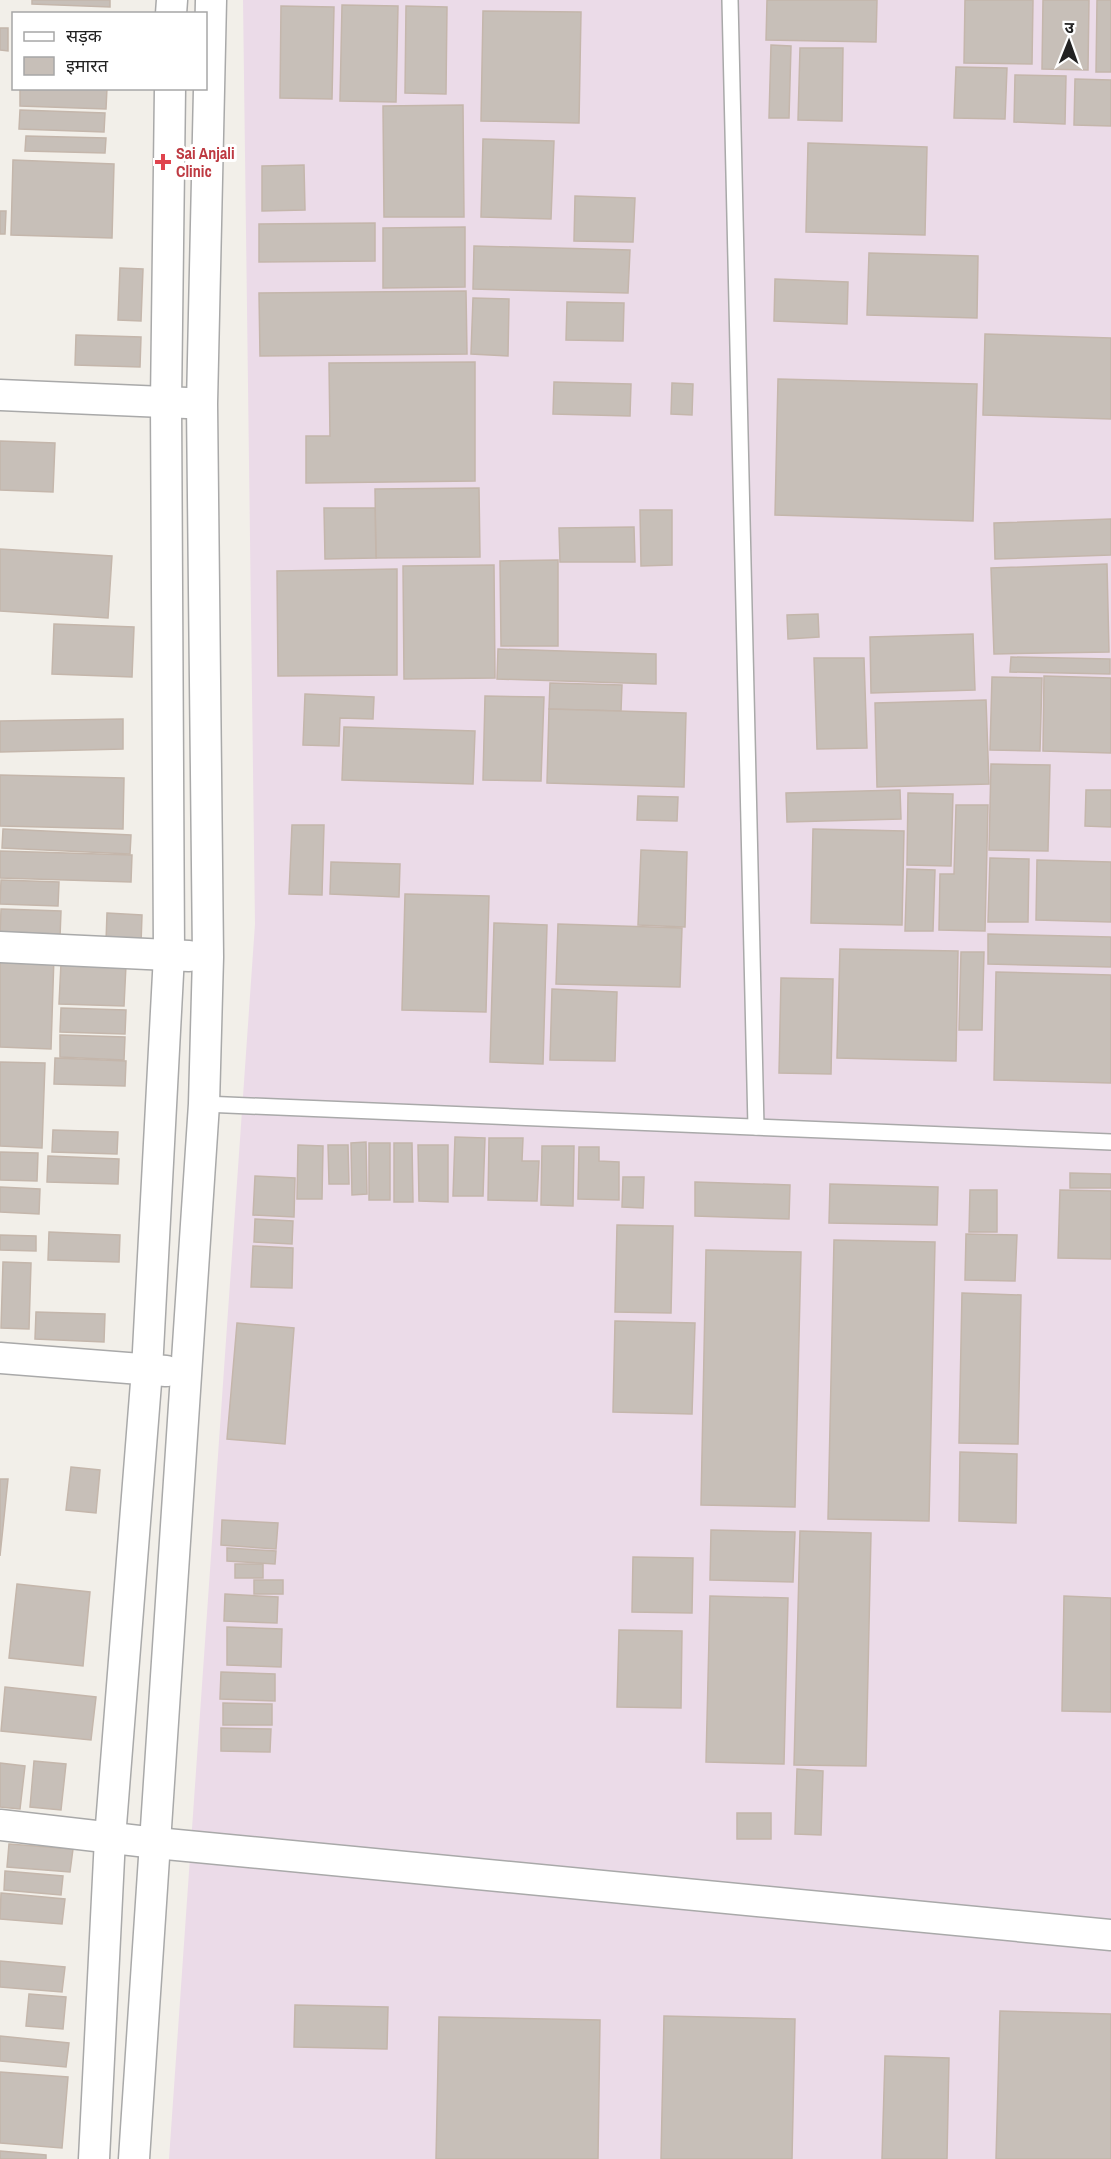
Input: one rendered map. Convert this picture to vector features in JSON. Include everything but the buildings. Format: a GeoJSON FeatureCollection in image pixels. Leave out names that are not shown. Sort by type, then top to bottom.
{"type":"FeatureCollection","features":[{"type":"Feature","properties":{"kind":"street"},"geometry":{"type":"LineString","coordinates":[[134,2159],[204,1104],[207,957],[202,404],[210,0]]}},
{"type":"Feature","properties":{"kind":"street"},"geometry":{"type":"LineString","coordinates":[[94,2159],[110,1838],[147,1370],[169,955],[166,403],[170,90]]}},
{"type":"Feature","properties":{"kind":"street"},"geometry":{"type":"LineString","coordinates":[[0,395],[202,404]]}},
{"type":"Feature","properties":{"kind":"street"},"geometry":{"type":"LineString","coordinates":[[0,948],[207,957]]}},
{"type":"Feature","properties":{"kind":"street"},"geometry":{"type":"LineString","coordinates":[[0,1358],[187,1372]]}},
{"type":"Feature","properties":{"kind":"street"},"geometry":{"type":"LineString","coordinates":[[0,1825],[156,1843],[1111,1935]]}},
{"type":"Feature","properties":{"kind":"lane"},"geometry":{"type":"LineString","coordinates":[[730,0],[756,1127]]}},
{"type":"Feature","properties":{"kind":"lane"},"geometry":{"type":"LineString","coordinates":[[204,1104],[1111,1142]]}},
{"type":"Feature","properties":{"kind":"shaded area"},"geometry":{"type":"Polygon","coordinates":[[[243,0],[1111,0],[1111,2159],[169,2159],[255,924],[243,0]]]}},
{"type":"Feature","properties":{"kind":"place","name":"Sai Anjali Clinic"},"geometry":{"type":"Point","coordinates":[163,162]}}]}
